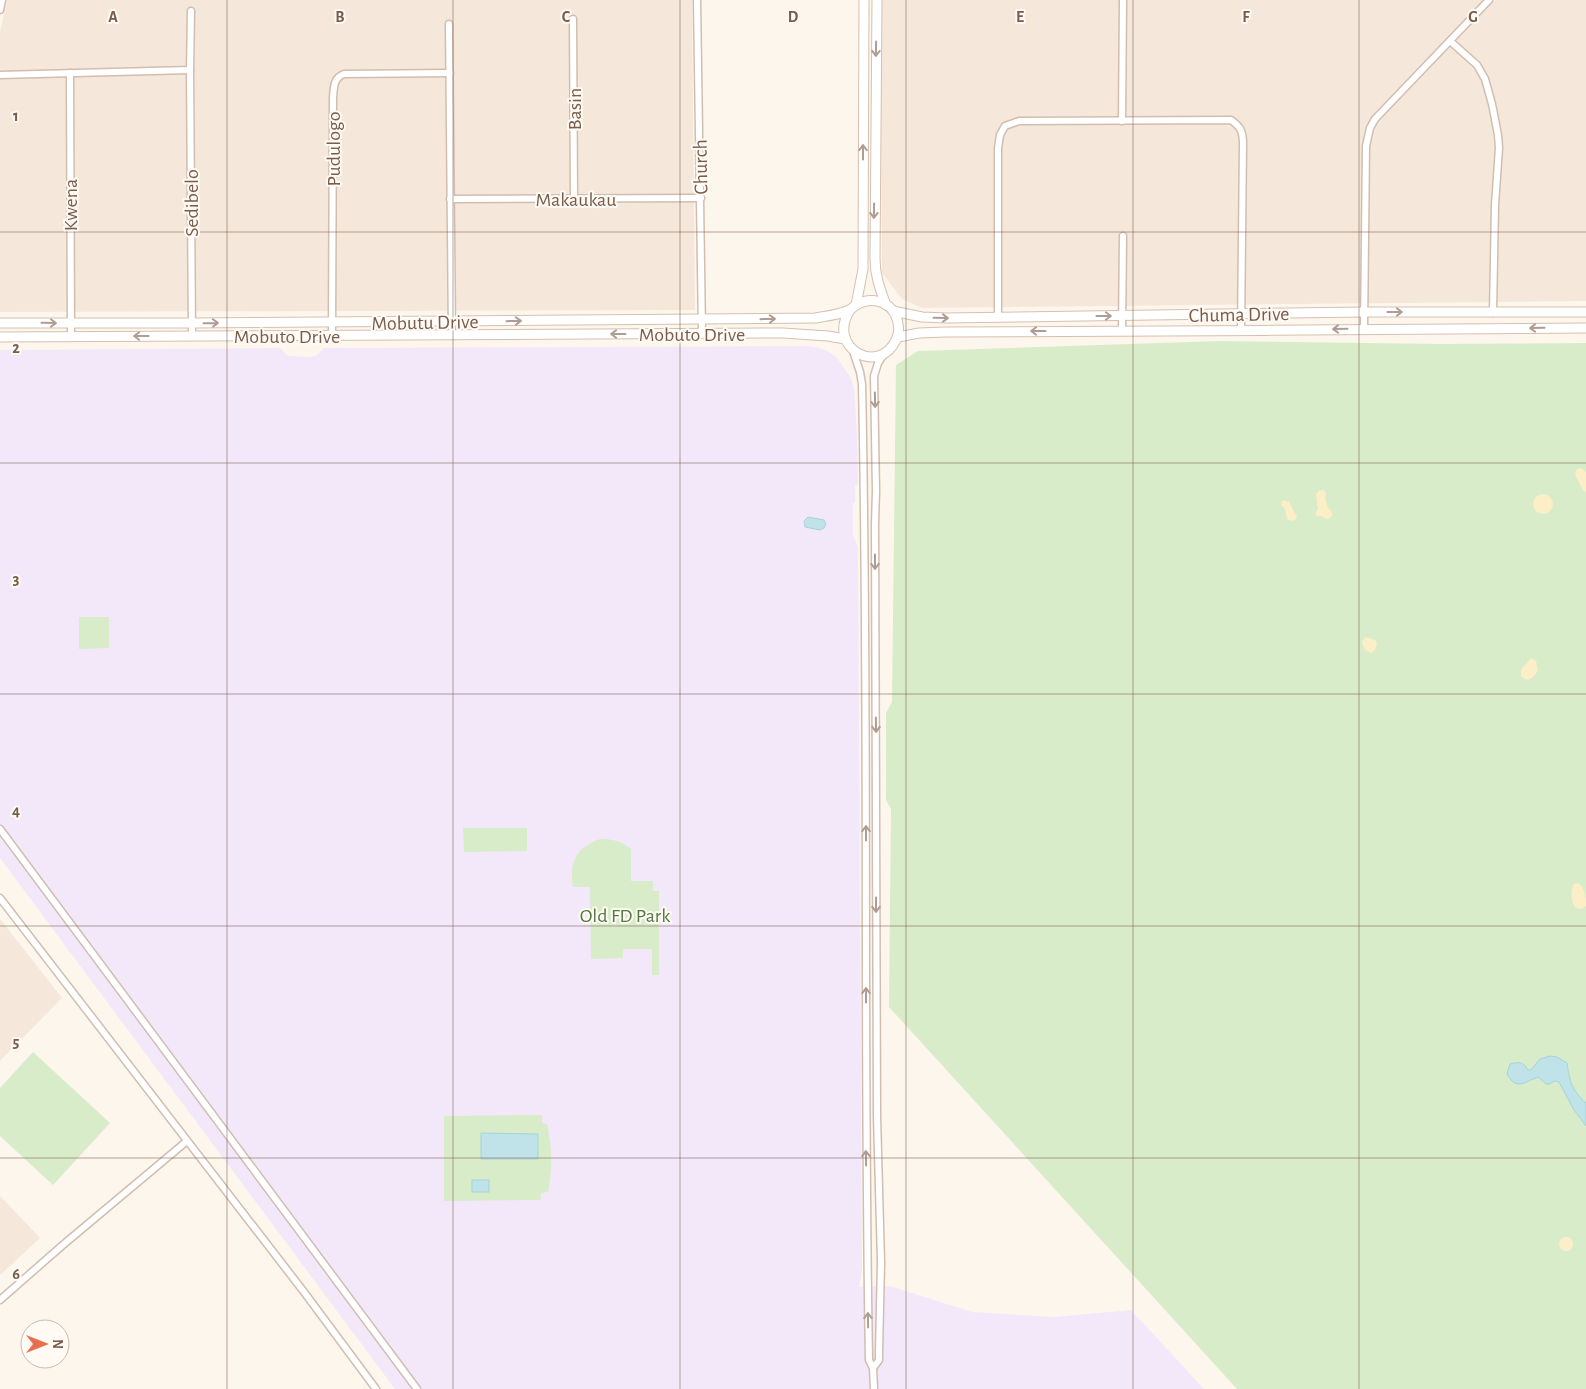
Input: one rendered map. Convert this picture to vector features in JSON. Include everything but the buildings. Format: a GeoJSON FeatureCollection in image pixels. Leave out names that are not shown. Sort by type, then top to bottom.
{"type":"FeatureCollection","features":[{"type":"Feature","properties":{"kind":"main road"},"geometry":{"type":"LineString","coordinates":[[864,0],[863,269],[853,307],[843,324],[845,339],[853,351],[868,357],[884,354],[892,347],[898,337],[899,328],[898,319],[878,286],[875,274],[877,0]]}},
{"type":"Feature","properties":{"kind":"main road"},"geometry":{"type":"LineString","coordinates":[[853,307],[871,300],[879,301],[890,308]]}},
{"type":"Feature","properties":{"kind":"main road","name":"Mobutu Drive"},"geometry":{"type":"LineString","coordinates":[[0,323],[310,323],[815,318],[853,307]]}},
{"type":"Feature","properties":{"kind":"main road","name":"Chuma Drive"},"geometry":{"type":"LineString","coordinates":[[890,308],[922,317],[1364,312],[1586,312]]}},
{"type":"Feature","properties":{"kind":"main road"},"geometry":{"type":"LineString","coordinates":[[310,323],[310,336]]}},
{"type":"Feature","properties":{"kind":"main road","name":"Chuma Drive"},"geometry":{"type":"LineString","coordinates":[[898,337],[919,333],[945,332],[1586,328]]}},
{"type":"Feature","properties":{"kind":"main road","name":"Mobuto Drive"},"geometry":{"type":"LineString","coordinates":[[0,337],[804,334],[845,339]]}},
{"type":"Feature","properties":{"kind":"street"},"geometry":{"type":"LineString","coordinates":[[0,10],[2,0]]}},
{"type":"Feature","properties":{"kind":"street","name":"Church"},"geometry":{"type":"LineString","coordinates":[[697,0],[702,334]]}},
{"type":"Feature","properties":{"kind":"street"},"geometry":{"type":"LineString","coordinates":[[1122,121],[1123,0]]}},
{"type":"Feature","properties":{"kind":"street"},"geometry":{"type":"LineString","coordinates":[[1364,329],[1366,146],[1370,128],[1375,119],[1489,0]]}},
{"type":"Feature","properties":{"kind":"street","name":"Sedibelo"},"geometry":{"type":"LineString","coordinates":[[192,11],[190,70],[192,336]]}},
{"type":"Feature","properties":{"kind":"street","name":"Basin"},"geometry":{"type":"LineString","coordinates":[[574,19],[574,199]]}},
{"type":"Feature","properties":{"kind":"street"},"geometry":{"type":"LineString","coordinates":[[449,24],[452,335]]}},
{"type":"Feature","properties":{"kind":"street"},"geometry":{"type":"LineString","coordinates":[[1450,41],[1476,66],[1485,79],[1498,135],[1493,313]]}},
{"type":"Feature","properties":{"kind":"street"},"geometry":{"type":"LineString","coordinates":[[0,74],[190,70]]}},
{"type":"Feature","properties":{"kind":"street","name":"Kwena"},"geometry":{"type":"LineString","coordinates":[[70,73],[71,337]]}},
{"type":"Feature","properties":{"kind":"street","name":"Pudulogo"},"geometry":{"type":"LineString","coordinates":[[332,336],[333,98],[336,79],[344,74],[450,73]]}},
{"type":"Feature","properties":{"kind":"street"},"geometry":{"type":"LineString","coordinates":[[998,316],[998,148],[1000,135],[1005,126],[1020,121],[1231,120],[1238,124],[1242,131],[1241,330]]}},
{"type":"Feature","properties":{"kind":"street","name":"Makaukau"},"geometry":{"type":"LineString","coordinates":[[450,199],[701,198]]}},
{"type":"Feature","properties":{"kind":"street"},"geometry":{"type":"LineString","coordinates":[[1122,331],[1123,236]]}},
{"type":"Feature","properties":{"kind":"street"},"geometry":{"type":"LineString","coordinates":[[853,351],[862,384],[866,1116],[869,1360],[874,1368],[874,1389]]}},
{"type":"Feature","properties":{"kind":"street"},"geometry":{"type":"LineString","coordinates":[[874,1368],[879,1360],[880,1353],[881,1262],[877,1116],[874,533],[876,491],[874,376],[878,363],[884,354]]}},
{"type":"Feature","properties":{"kind":"street"},"geometry":{"type":"LineString","coordinates":[[0,829],[417,1389]]}},
{"type":"Feature","properties":{"kind":"street"},"geometry":{"type":"LineString","coordinates":[[0,898],[304,1292],[376,1389]]}},
{"type":"Feature","properties":{"kind":"street"},"geometry":{"type":"LineString","coordinates":[[866,1116],[877,1116]]}},
{"type":"Feature","properties":{"kind":"street"},"geometry":{"type":"LineString","coordinates":[[0,1300],[186,1141]]}},
{"type":"Feature","properties":{"kind":"street"},"geometry":{"type":"LineString","coordinates":[[868,1262],[881,1262]]}},
{"type":"Feature","properties":{"kind":"shaded area"},"geometry":{"type":"Polygon","coordinates":[[[7,0],[692,0],[695,310],[0,312],[0,32],[7,0]]]}},
{"type":"Feature","properties":{"kind":"shaded area"},"geometry":{"type":"Polygon","coordinates":[[[880,0],[1586,0],[1586,301],[922,308],[902,299],[882,273],[880,0]]]}},
{"type":"Feature","properties":{"kind":"shaded area"},"geometry":{"type":"Polygon","coordinates":[[[807,346],[829,352],[837,358],[851,378],[854,388],[857,433],[858,484],[855,486],[855,503],[853,503],[853,535],[858,547],[862,1270],[859,1287],[890,1286],[972,1312],[1054,1317],[1131,1310],[1204,1389],[395,1389],[0,858],[0,350],[280,348],[288,356],[310,357],[316,356],[324,348],[807,346]]]}},
{"type":"Feature","properties":{"kind":"shaded area"},"geometry":{"type":"Polygon","coordinates":[[[0,919],[62,998],[0,1061],[0,919]]]}},
{"type":"Feature","properties":{"kind":"shaded area"},"geometry":{"type":"Polygon","coordinates":[[[0,1196],[40,1238],[0,1275],[0,1196]]]}},
{"type":"Feature","properties":{"kind":"green space"},"geometry":{"type":"Polygon","coordinates":[[[1220,341],[1440,344],[1586,343],[1586,1389],[1237,1389],[889,1007],[891,809],[886,800],[886,713],[892,702],[896,365],[918,351],[1220,341]]]}},
{"type":"Feature","properties":{"kind":"green space"},"geometry":{"type":"Polygon","coordinates":[[[79,617],[109,617],[109,648],[79,649],[79,617]]]}},
{"type":"Feature","properties":{"kind":"green space"},"geometry":{"type":"Polygon","coordinates":[[[463,828],[527,828],[527,851],[464,852],[463,828]]]}},
{"type":"Feature","properties":{"kind":"green space","name":"Old FD Park"},"geometry":{"type":"Polygon","coordinates":[[[600,839],[617,841],[631,849],[631,881],[653,881],[653,891],[659,891],[659,975],[652,975],[652,949],[623,949],[623,958],[591,959],[590,887],[573,887],[572,870],[573,863],[580,852],[600,839]]]}},
{"type":"Feature","properties":{"kind":"green space"},"geometry":{"type":"Polygon","coordinates":[[[33,1052],[110,1123],[53,1185],[0,1136],[0,1088],[33,1052]]]}},
{"type":"Feature","properties":{"kind":"green space"},"geometry":{"type":"Polygon","coordinates":[[[542,1115],[542,1123],[547,1124],[549,1133],[551,1166],[548,1192],[541,1193],[541,1200],[444,1201],[444,1116],[542,1115]]]}},
{"type":"Feature","properties":{"kind":"sand"},"geometry":{"type":"Polygon","coordinates":[[[1581,468],[1586,472],[1586,492],[1575,475],[1577,469],[1581,468]]]}},
{"type":"Feature","properties":{"kind":"sand"},"geometry":{"type":"Polygon","coordinates":[[[1323,490],[1326,493],[1325,499],[1328,508],[1332,512],[1332,516],[1328,519],[1315,514],[1318,509],[1316,494],[1323,490]]]}},
{"type":"Feature","properties":{"kind":"sand"},"geometry":{"type":"Polygon","coordinates":[[[1543,494],[1550,497],[1553,504],[1550,511],[1543,514],[1536,511],[1533,504],[1536,497],[1543,494]]]}},
{"type":"Feature","properties":{"kind":"sand"},"geometry":{"type":"Polygon","coordinates":[[[1284,500],[1289,502],[1297,517],[1295,520],[1287,519],[1285,509],[1281,505],[1284,500]]]}},
{"type":"Feature","properties":{"kind":"sand"},"geometry":{"type":"Polygon","coordinates":[[[1366,637],[1375,640],[1377,643],[1375,650],[1371,653],[1365,650],[1362,643],[1366,637]]]}},
{"type":"Feature","properties":{"kind":"sand"},"geometry":{"type":"Polygon","coordinates":[[[1531,658],[1536,661],[1538,670],[1533,677],[1526,679],[1521,676],[1521,670],[1531,658]]]}},
{"type":"Feature","properties":{"kind":"sand"},"geometry":{"type":"Polygon","coordinates":[[[1578,883],[1584,890],[1586,900],[1586,906],[1581,909],[1574,906],[1572,896],[1574,884],[1578,883]]]}},
{"type":"Feature","properties":{"kind":"sand"},"geometry":{"type":"Polygon","coordinates":[[[1563,1237],[1569,1237],[1573,1244],[1569,1251],[1563,1251],[1559,1247],[1559,1241],[1563,1237]]]}},
{"type":"Feature","properties":{"kind":"water"},"geometry":{"type":"Polygon","coordinates":[[[808,517],[824,520],[826,524],[824,528],[820,530],[805,527],[804,521],[808,517]]]}},
{"type":"Feature","properties":{"kind":"water"},"geometry":{"type":"Polygon","coordinates":[[[1550,1056],[1557,1057],[1567,1063],[1572,1085],[1577,1094],[1586,1103],[1586,1126],[1574,1110],[1559,1082],[1555,1081],[1546,1084],[1538,1077],[1525,1083],[1517,1084],[1507,1074],[1510,1064],[1520,1063],[1528,1070],[1531,1070],[1540,1059],[1550,1056]]]}},
{"type":"Feature","properties":{"kind":"water"},"geometry":{"type":"Polygon","coordinates":[[[481,1133],[538,1134],[538,1159],[481,1159],[481,1133]]]}},
{"type":"Feature","properties":{"kind":"water"},"geometry":{"type":"Polygon","coordinates":[[[472,1180],[489,1180],[489,1192],[472,1192],[472,1180]]]}}]}
